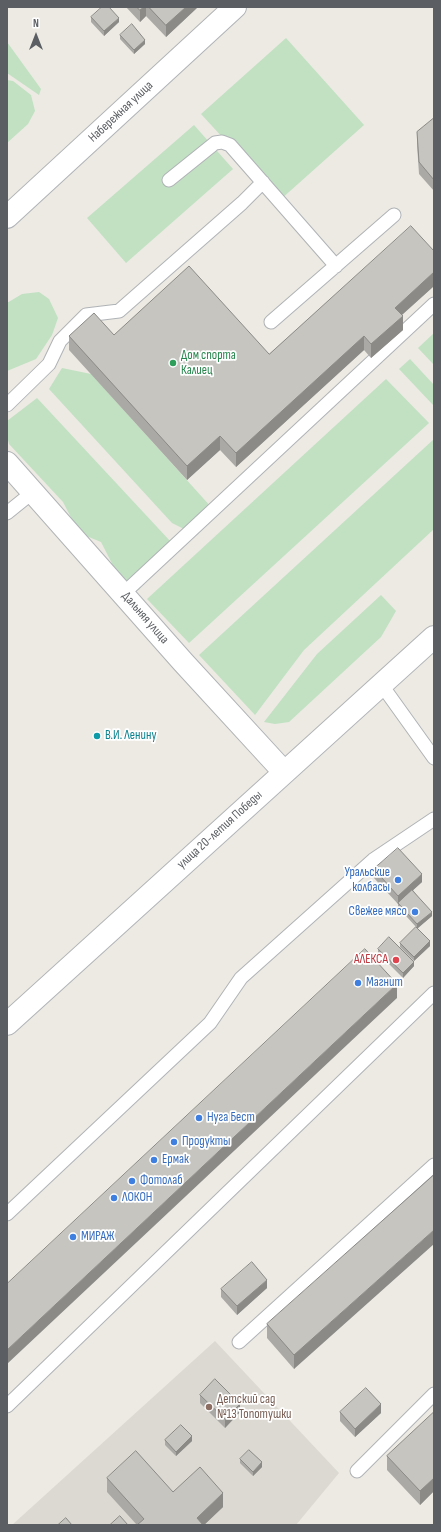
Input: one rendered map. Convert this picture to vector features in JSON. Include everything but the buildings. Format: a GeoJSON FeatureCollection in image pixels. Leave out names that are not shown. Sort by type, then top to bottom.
{"type":"FeatureCollection","features":[{"type":"Feature","properties":{"kind":"street","name":"Набережная улица"},"geometry":{"type":"LineString","coordinates":[[7,217],[236,7]]}},
{"type":"Feature","properties":{"kind":"street","name":"Дальняя улица"},"geometry":{"type":"LineString","coordinates":[[7,463],[124,593],[183,662],[284,772]]}},
{"type":"Feature","properties":{"kind":"street","name":"улица 20-летия Победы"},"geometry":{"type":"LineString","coordinates":[[7,1024],[434,637]]}},
{"type":"Feature","properties":{"kind":"lane"},"geometry":{"type":"LineString","coordinates":[[169,180],[216,143],[222,142],[230,145],[336,266]]}},
{"type":"Feature","properties":{"kind":"lane"},"geometry":{"type":"LineString","coordinates":[[7,405],[49,364],[60,341],[86,315],[119,311],[242,203],[263,182]]}},
{"type":"Feature","properties":{"kind":"lane"},"geometry":{"type":"LineString","coordinates":[[271,322],[394,215]]}},
{"type":"Feature","properties":{"kind":"lane"},"geometry":{"type":"LineString","coordinates":[[124,593],[434,304]]}},
{"type":"Feature","properties":{"kind":"lane"},"geometry":{"type":"LineString","coordinates":[[7,513],[33,492]]}},
{"type":"Feature","properties":{"kind":"lane"},"geometry":{"type":"LineString","coordinates":[[381,684],[434,758]]}},
{"type":"Feature","properties":{"kind":"lane"},"geometry":{"type":"LineString","coordinates":[[7,1214],[210,1023],[241,978],[373,860],[434,819]]}},
{"type":"Feature","properties":{"kind":"lane"},"geometry":{"type":"LineString","coordinates":[[7,1406],[434,993]]}},
{"type":"Feature","properties":{"kind":"lane"},"geometry":{"type":"LineString","coordinates":[[239,1342],[434,1165]]}},
{"type":"Feature","properties":{"kind":"lane"},"geometry":{"type":"LineString","coordinates":[[357,1471],[434,1394]]}},
{"type":"Feature","properties":{"kind":"shaded area","name":"Детский сад №13 Топотушки"},"geometry":{"type":"Polygon","coordinates":[[[215,1341],[339,1473],[296,1525],[12,1525],[215,1341]]]}},
{"type":"Feature","properties":{"kind":"green space"},"geometry":{"type":"Polygon","coordinates":[[[286,38],[364,125],[280,200],[201,114],[286,38]]]}},
{"type":"Feature","properties":{"kind":"green space"},"geometry":{"type":"Polygon","coordinates":[[[7,42],[41,89],[39,95],[7,73],[7,42]]]}},
{"type":"Feature","properties":{"kind":"green space"},"geometry":{"type":"Polygon","coordinates":[[[7,80],[13,81],[31,95],[35,111],[28,124],[7,143],[7,80]]]}},
{"type":"Feature","properties":{"kind":"green space"},"geometry":{"type":"Polygon","coordinates":[[[194,125],[233,169],[126,263],[87,218],[194,125]]]}},
{"type":"Feature","properties":{"kind":"green space"},"geometry":{"type":"Polygon","coordinates":[[[39,292],[49,299],[58,318],[52,335],[36,359],[7,371],[7,303],[22,294],[39,292]]]}},
{"type":"Feature","properties":{"kind":"green space"},"geometry":{"type":"Polygon","coordinates":[[[434,333],[434,365],[418,348],[434,333]]]}},
{"type":"Feature","properties":{"kind":"green space"},"geometry":{"type":"Polygon","coordinates":[[[410,359],[434,385],[434,406],[399,369],[410,359]]]}},
{"type":"Feature","properties":{"kind":"green space"},"geometry":{"type":"Polygon","coordinates":[[[62,368],[91,374],[212,508],[188,531],[172,523],[49,389],[62,368]]]}},
{"type":"Feature","properties":{"kind":"green space"},"geometry":{"type":"Polygon","coordinates":[[[386,379],[429,423],[189,643],[147,599],[386,379]]]}},
{"type":"Feature","properties":{"kind":"green space"},"geometry":{"type":"Polygon","coordinates":[[[37,398],[171,542],[139,590],[123,585],[101,542],[79,533],[63,502],[9,444],[7,436],[7,421],[37,398]]]}},
{"type":"Feature","properties":{"kind":"green space"},"geometry":{"type":"Polygon","coordinates":[[[434,439],[434,529],[304,650],[255,715],[199,655],[434,439]]]}},
{"type":"Feature","properties":{"kind":"green space"},"geometry":{"type":"Polygon","coordinates":[[[381,595],[396,611],[381,637],[289,722],[275,724],[264,722],[317,654],[381,595]]]}},
{"type":"Feature","properties":{"kind":"place","name":"Дом спорта Калиец"},"geometry":{"type":"Point","coordinates":[173,363]}},
{"type":"Feature","properties":{"kind":"place","name":"В.И. Ленину"},"geometry":{"type":"Point","coordinates":[97,736]}},
{"type":"Feature","properties":{"kind":"place","name":"Уральские колбасы"},"geometry":{"type":"Point","coordinates":[398,880]}},
{"type":"Feature","properties":{"kind":"place","name":"Свежее мясо"},"geometry":{"type":"Point","coordinates":[415,912]}},
{"type":"Feature","properties":{"kind":"place","name":"АЛЕКСА"},"geometry":{"type":"Point","coordinates":[396,960]}},
{"type":"Feature","properties":{"kind":"place","name":"Магнит"},"geometry":{"type":"Point","coordinates":[358,983]}},
{"type":"Feature","properties":{"kind":"place","name":"Нуга Бест"},"geometry":{"type":"Point","coordinates":[199,1118]}},
{"type":"Feature","properties":{"kind":"place","name":"Продукты"},"geometry":{"type":"Point","coordinates":[174,1142]}},
{"type":"Feature","properties":{"kind":"place","name":"Ермак"},"geometry":{"type":"Point","coordinates":[154,1160]}},
{"type":"Feature","properties":{"kind":"place","name":"Фотолаб"},"geometry":{"type":"Point","coordinates":[132,1181]}},
{"type":"Feature","properties":{"kind":"place","name":"ЛОКОН"},"geometry":{"type":"Point","coordinates":[114,1198]}},
{"type":"Feature","properties":{"kind":"place","name":"МИРАЖ"},"geometry":{"type":"Point","coordinates":[73,1237]}},
{"type":"Feature","properties":{"kind":"place","name":"Детский сад №13 Топотушки"},"geometry":{"type":"Point","coordinates":[209,1407]}}]}
